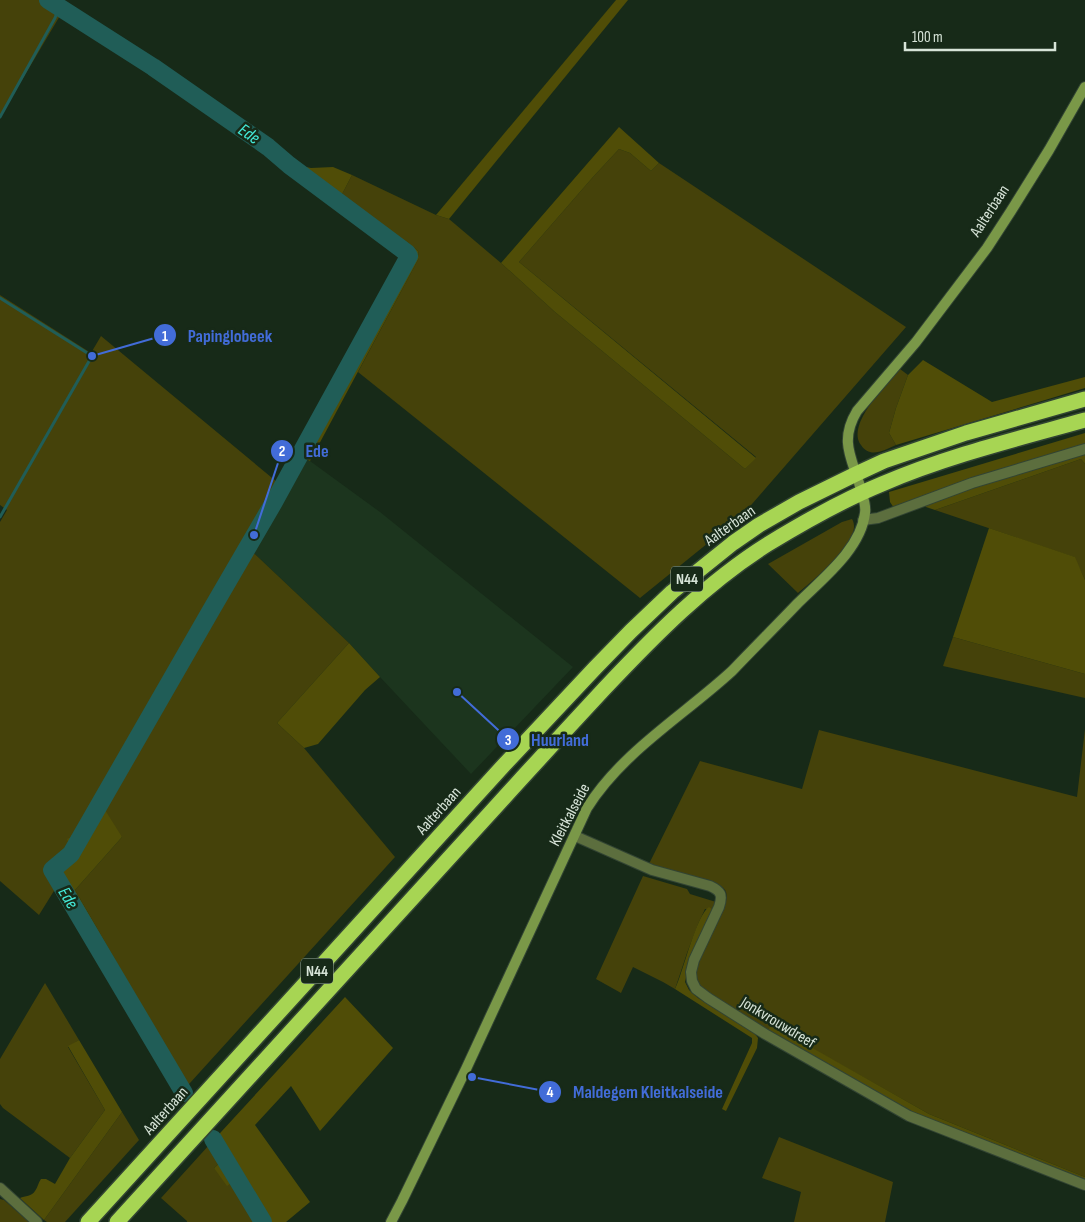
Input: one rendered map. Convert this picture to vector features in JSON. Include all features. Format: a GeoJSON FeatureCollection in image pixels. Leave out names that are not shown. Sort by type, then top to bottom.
{"type":"FeatureCollection","features":[{"type":"Feature","properties":{"kind":"highway","name":"N44"},"geometry":{"type":"LineString","coordinates":[[856,474],[884,461],[966,433],[1085,399]]}},
{"type":"Feature","properties":{"kind":"highway","name":"N44"},"geometry":{"type":"LineString","coordinates":[[117,1222],[561,735],[638,653],[703,592],[768,544],[832,508],[884,483],[927,467],[1019,438],[1085,420]]}},
{"type":"Feature","properties":{"kind":"highway","name":"Aalterbaan"},"geometry":{"type":"LineString","coordinates":[[88,1222],[504,765],[631,631],[672,592],[733,543],[759,525],[799,502],[856,474]]}},
{"type":"Feature","properties":{"kind":"street","name":"Aalterbaan"},"geometry":{"type":"LineString","coordinates":[[862,493],[849,452],[848,433],[850,422],[857,411],[916,342],[987,248],[1049,150],[1085,86]]}},
{"type":"Feature","properties":{"kind":"street"},"geometry":{"type":"LineString","coordinates":[[863,520],[878,518],[972,483],[1085,449]]}},
{"type":"Feature","properties":{"kind":"street","name":"Kleitkalseide"},"geometry":{"type":"LineString","coordinates":[[390,1222],[462,1078],[588,808],[606,781],[638,749],[732,671],[837,565],[853,544],[860,530],[866,510],[862,493]]}},
{"type":"Feature","properties":{"kind":"street","name":"Jonkvrouwdreef"},"geometry":{"type":"LineString","coordinates":[[575,836],[652,870],[717,889],[721,894],[721,900],[694,960],[691,972],[692,982],[696,989],[708,998],[782,1044],[909,1116],[1085,1185]]}},
{"type":"Feature","properties":{"kind":"street"},"geometry":{"type":"LineString","coordinates":[[1,1190],[37,1222]]}},
{"type":"Feature","properties":{"kind":"shaded area"},"geometry":{"type":"Polygon","coordinates":[[[0,0],[40,0],[61,14],[0,117],[0,0]]]}},
{"type":"Feature","properties":{"kind":"shaded area"},"geometry":{"type":"Polygon","coordinates":[[[616,0],[628,0],[449,219],[436,215],[616,0]]]}},
{"type":"Feature","properties":{"kind":"shaded area"},"geometry":{"type":"Polygon","coordinates":[[[619,127],[659,163],[651,171],[630,153],[619,149],[519,262],[756,458],[745,469],[555,312],[501,263],[619,127]]]}},
{"type":"Feature","properties":{"kind":"shaded area"},"geometry":{"type":"Polygon","coordinates":[[[619,149],[630,153],[651,171],[659,163],[906,327],[732,527],[713,539],[640,598],[358,372],[419,258],[418,251],[405,240],[394,240],[340,198],[352,175],[436,215],[449,219],[555,312],[745,469],[756,457],[519,262],[619,149]]]}},
{"type":"Feature","properties":{"kind":"shaded area"},"geometry":{"type":"Polygon","coordinates":[[[301,166],[311,168],[333,167],[352,175],[340,198],[394,240],[405,240],[418,251],[419,258],[310,461],[293,453],[404,257],[333,206],[339,198],[298,169],[301,166]]]}},
{"type":"Feature","properties":{"kind":"shaded area"},"geometry":{"type":"Polygon","coordinates":[[[0,295],[91,353],[101,336],[277,482],[242,542],[349,643],[277,723],[304,748],[395,857],[180,1094],[149,1042],[159,1036],[75,890],[122,837],[90,817],[80,832],[68,839],[70,847],[50,874],[57,886],[39,915],[0,881],[0,522],[7,510],[0,505],[0,295]]]}},
{"type":"Feature","properties":{"kind":"shaded area"},"geometry":{"type":"Polygon","coordinates":[[[923,360],[992,402],[1085,377],[1085,388],[896,445],[889,433],[896,408],[908,375],[923,360]]]}},
{"type":"Feature","properties":{"kind":"shaded area"},"geometry":{"type":"Polygon","coordinates":[[[900,369],[908,375],[889,433],[896,445],[882,451],[869,452],[861,445],[858,436],[859,426],[870,405],[900,369]]]}},
{"type":"Feature","properties":{"kind":"shaded area"},"geometry":{"type":"Polygon","coordinates":[[[1085,433],[1085,464],[1081,459],[935,510],[926,507],[922,497],[894,508],[890,502],[889,492],[1085,433]]]}},
{"type":"Feature","properties":{"kind":"shaded area"},"geometry":{"type":"Polygon","coordinates":[[[293,453],[310,461],[380,512],[573,667],[471,774],[349,643],[242,542],[293,453]]]}},
{"type":"Feature","properties":{"kind":"shaded area"},"geometry":{"type":"Polygon","coordinates":[[[1081,459],[1085,464],[1085,580],[1074,557],[935,510],[1081,459]]]}},
{"type":"Feature","properties":{"kind":"shaded area"},"geometry":{"type":"Polygon","coordinates":[[[852,519],[854,528],[851,538],[844,548],[825,570],[798,593],[768,564],[842,522],[852,519]]]}},
{"type":"Feature","properties":{"kind":"shaded area"},"geometry":{"type":"Polygon","coordinates":[[[989,528],[1075,557],[1085,580],[1085,674],[953,637],[989,528]]]}},
{"type":"Feature","properties":{"kind":"shaded area"},"geometry":{"type":"Polygon","coordinates":[[[953,637],[1085,674],[1085,698],[943,666],[953,637]]]}},
{"type":"Feature","properties":{"kind":"shaded area"},"geometry":{"type":"Polygon","coordinates":[[[349,643],[380,677],[365,690],[318,744],[304,748],[277,723],[349,643]]]}},
{"type":"Feature","properties":{"kind":"shaded area"},"geometry":{"type":"Polygon","coordinates":[[[1085,729],[1085,1177],[929,1114],[772,1026],[766,1032],[719,1002],[698,983],[696,974],[699,962],[724,908],[727,898],[725,890],[708,880],[671,872],[649,864],[700,761],[802,789],[819,730],[1077,797],[1085,729]]]}},
{"type":"Feature","properties":{"kind":"shaded area"},"geometry":{"type":"Polygon","coordinates":[[[97,804],[105,810],[122,837],[75,890],[159,1036],[149,1042],[50,874],[70,847],[67,839],[80,832],[90,817],[88,813],[97,804]]]}},
{"type":"Feature","properties":{"kind":"shaded area"},"geometry":{"type":"Polygon","coordinates":[[[643,876],[687,889],[690,894],[716,902],[713,910],[705,909],[675,989],[633,967],[621,993],[596,979],[643,876]]]}},
{"type":"Feature","properties":{"kind":"shaded area"},"geometry":{"type":"Polygon","coordinates":[[[709,907],[713,910],[688,969],[685,982],[689,990],[698,998],[751,1029],[758,1038],[757,1048],[726,1111],[722,1109],[752,1043],[752,1038],[675,989],[699,921],[709,907]]]}},
{"type":"Feature","properties":{"kind":"shaded area"},"geometry":{"type":"Polygon","coordinates":[[[45,983],[79,1040],[68,1047],[105,1110],[70,1158],[0,1104],[0,1059],[45,983]]]}},
{"type":"Feature","properties":{"kind":"shaded area"},"geometry":{"type":"Polygon","coordinates":[[[345,997],[393,1048],[320,1131],[291,1086],[255,1125],[310,1202],[286,1222],[263,1222],[237,1179],[227,1186],[214,1168],[222,1161],[210,1144],[345,997]]]}},
{"type":"Feature","properties":{"kind":"shaded area"},"geometry":{"type":"Polygon","coordinates":[[[772,1025],[929,1114],[1085,1177],[1085,1183],[910,1113],[766,1032],[772,1025]]]}},
{"type":"Feature","properties":{"kind":"shaded area"},"geometry":{"type":"Polygon","coordinates":[[[79,1040],[122,1112],[44,1220],[20,1198],[34,1193],[41,1179],[46,1179],[55,1184],[70,1158],[105,1110],[68,1046],[79,1040]]]}},
{"type":"Feature","properties":{"kind":"shaded area"},"geometry":{"type":"Polygon","coordinates":[[[122,1112],[139,1140],[65,1222],[47,1222],[44,1220],[122,1112]]]}},
{"type":"Feature","properties":{"kind":"shaded area"},"geometry":{"type":"Polygon","coordinates":[[[779,1137],[893,1182],[885,1222],[794,1222],[801,1192],[762,1178],[779,1137]]]}},
{"type":"Feature","properties":{"kind":"shaded area"},"geometry":{"type":"Polygon","coordinates":[[[210,1144],[222,1161],[214,1168],[237,1179],[263,1222],[187,1222],[161,1198],[210,1144]]]}},
{"type":"Feature","properties":{"kind":"shaded area"},"geometry":{"type":"Polygon","coordinates":[[[0,1199],[4,1200],[29,1222],[0,1222],[0,1199]]]}},
{"type":"Feature","properties":{"kind":"waterway","name":"Ede"},"geometry":{"type":"LineString","coordinates":[[48,0],[153,67],[268,147],[409,256],[274,502],[71,854],[52,870],[184,1093]]}},
{"type":"Feature","properties":{"kind":"waterway"},"geometry":{"type":"LineString","coordinates":[[0,117],[55,18],[59,7]]}},
{"type":"Feature","properties":{"kind":"waterway"},"geometry":{"type":"LineString","coordinates":[[0,298],[92,356],[0,517]]}},
{"type":"Feature","properties":{"kind":"waterway","name":"Ede"},"geometry":{"type":"LineString","coordinates":[[213,1139],[263,1222]]}},
{"type":"Feature","properties":{"kind":"place","name":"Papinglobeek"},"geometry":{"type":"Point","coordinates":[92,356]}},
{"type":"Feature","properties":{"kind":"place","name":"Ede"},"geometry":{"type":"Point","coordinates":[254,535]}},
{"type":"Feature","properties":{"kind":"place","name":"Huurland"},"geometry":{"type":"Point","coordinates":[457,692]}},
{"type":"Feature","properties":{"kind":"place","name":"Maldegem Kleitkalseide"},"geometry":{"type":"Point","coordinates":[472,1077]}}]}
